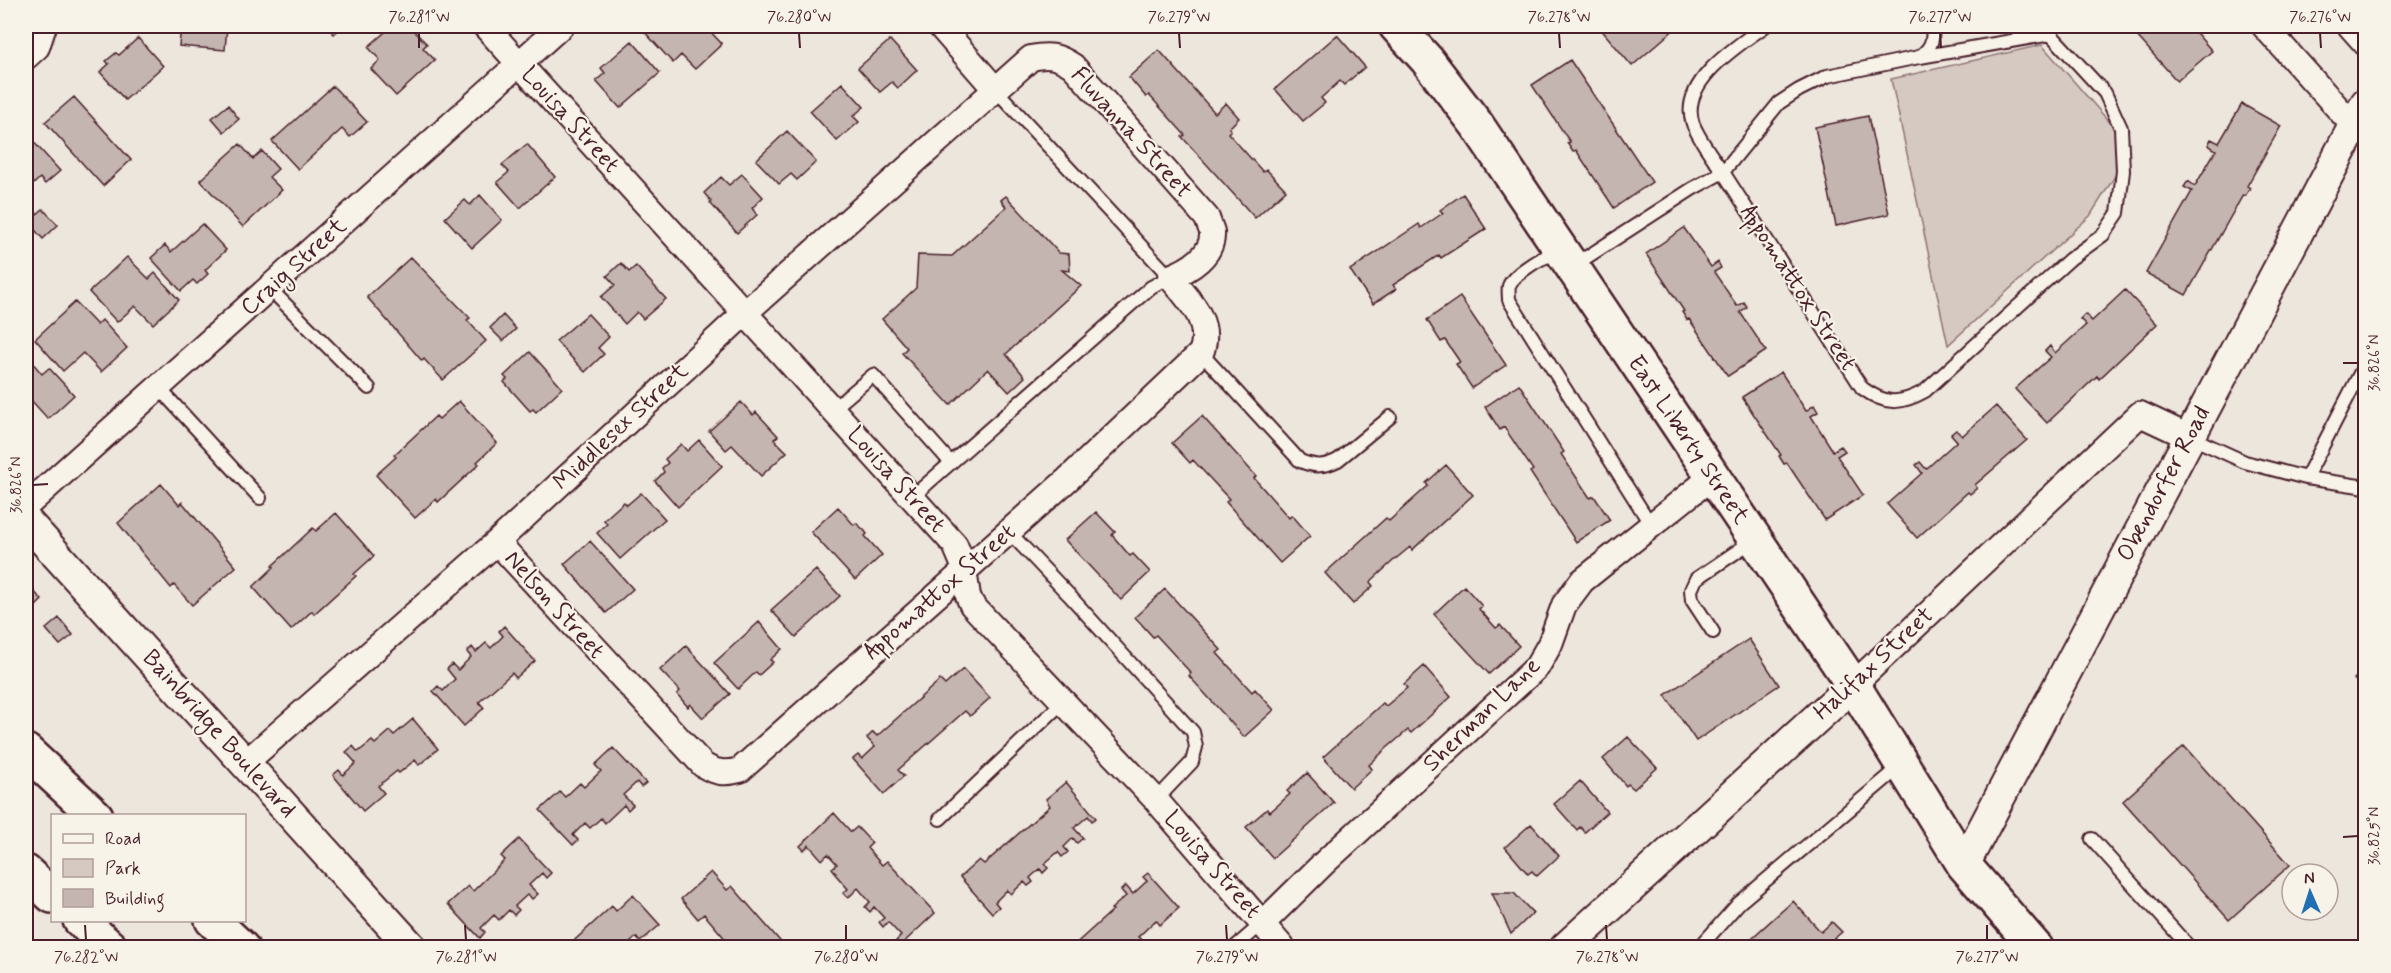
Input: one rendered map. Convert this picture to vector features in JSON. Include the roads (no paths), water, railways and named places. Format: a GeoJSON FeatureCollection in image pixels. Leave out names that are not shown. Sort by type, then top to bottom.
{"type":"FeatureCollection","features":[{"type":"Feature","properties":{"kind":"main road","name":"East Liberty Street"},"geometry":{"type":"LineString","coordinates":[[1396,26],[1427,60],[1477,125],[1566,256],[1853,685],[1964,865],[2036,948]]}},
{"type":"Feature","properties":{"kind":"main road"},"geometry":{"type":"LineString","coordinates":[[26,751],[94,814]]}},
{"type":"Feature","properties":{"kind":"main road"},"geometry":{"type":"LineString","coordinates":[[26,872],[51,895]]}},
{"type":"Feature","properties":{"kind":"main road"},"geometry":{"type":"LineString","coordinates":[[82,922],[111,948]]}},
{"type":"Feature","properties":{"kind":"main road"},"geometry":{"type":"LineString","coordinates":[[213,922],[242,948]]}},
{"type":"Feature","properties":{"kind":"street"},"geometry":{"type":"LineString","coordinates":[[26,57],[38,47],[44,26]]}},
{"type":"Feature","properties":{"kind":"street","name":"Louisa Street"},"geometry":{"type":"LineString","coordinates":[[485,26],[955,545],[963,564],[968,596],[972,605],[1156,800],[1283,948]]}},
{"type":"Feature","properties":{"kind":"street","name":"Craig Street"},"geometry":{"type":"LineString","coordinates":[[26,506],[561,26]]}},
{"type":"Feature","properties":{"kind":"street"},"geometry":{"type":"LineString","coordinates":[[940,26],[995,89]]}},
{"type":"Feature","properties":{"kind":"street"},"geometry":{"type":"LineString","coordinates":[[2264,26],[2359,114]]}},
{"type":"Feature","properties":{"kind":"street"},"geometry":{"type":"LineString","coordinates":[[2350,26],[2366,44]]}},
{"type":"Feature","properties":{"kind":"street","name":"Fluvanna Street"},"geometry":{"type":"LineString","coordinates":[[995,89],[1031,58],[1046,54],[1061,57],[1073,66],[1207,218],[1212,232],[1209,247],[1204,255],[1184,272],[1170,277]]}},
{"type":"Feature","properties":{"kind":"street","name":"Middlesex Street"},"geometry":{"type":"LineString","coordinates":[[245,763],[497,542],[746,312],[995,89]]}},
{"type":"Feature","properties":{"kind":"street","name":"Obendorfer Road"},"geometry":{"type":"LineString","coordinates":[[1964,865],[2359,114]]}},
{"type":"Feature","properties":{"kind":"street"},"geometry":{"type":"LineString","coordinates":[[1170,277],[1200,314],[1205,329],[1201,353]]}},
{"type":"Feature","properties":{"kind":"street","name":"Appomattox Street"},"geometry":{"type":"LineString","coordinates":[[612,669],[703,765],[713,772],[725,774],[740,770],[1009,532],[1201,353]]}},
{"type":"Feature","properties":{"kind":"street","name":"Halifax Street"},"geometry":{"type":"LineString","coordinates":[[1565,948],[1853,685],[2140,414],[2189,437]]}},
{"type":"Feature","properties":{"kind":"street","name":"Sherman Lane"},"geometry":{"type":"LineString","coordinates":[[1263,923],[1324,862],[1537,667],[1550,644],[1564,605],[1582,581],[1713,476]]}},
{"type":"Feature","properties":{"kind":"street","name":"Bainbridge Boulevard"},"geometry":{"type":"LineString","coordinates":[[26,521],[412,948]]}},
{"type":"Feature","properties":{"kind":"street","name":"Nelson Street"},"geometry":{"type":"LineString","coordinates":[[497,542],[612,669]]}},
{"type":"Feature","properties":{"kind":"lane","name":"Appomattox Street"},"geometry":{"type":"LineString","coordinates":[[1765,26],[1730,51],[1697,85],[1693,94],[1691,111],[1694,125],[1862,388],[1876,398],[1893,402],[1910,399],[1925,391],[2070,259],[2103,235],[2118,213],[2123,171],[2121,128],[2105,93],[2047,30]]}},
{"type":"Feature","properties":{"kind":"lane"},"geometry":{"type":"LineString","coordinates":[[1919,57],[1929,49],[1934,37],[1932,26]]}},
{"type":"Feature","properties":{"kind":"lane"},"geometry":{"type":"LineString","coordinates":[[1651,525],[1509,300],[1509,286],[1516,275],[1547,256],[1579,259],[1587,257],[1692,189],[1724,172],[1779,103],[1827,76],[2047,30]]}},
{"type":"Feature","properties":{"kind":"lane"},"geometry":{"type":"LineString","coordinates":[[912,497],[1151,287],[1170,277],[995,89]]}},
{"type":"Feature","properties":{"kind":"lane"},"geometry":{"type":"LineString","coordinates":[[270,289],[369,388]]}},
{"type":"Feature","properties":{"kind":"lane"},"geometry":{"type":"LineString","coordinates":[[1201,353],[1300,461],[1314,466],[1328,465],[1338,460],[1390,417]]}},
{"type":"Feature","properties":{"kind":"lane"},"geometry":{"type":"LineString","coordinates":[[2306,478],[2366,362]]}},
{"type":"Feature","properties":{"kind":"lane"},"geometry":{"type":"LineString","coordinates":[[833,409],[873,375],[951,463]]}},
{"type":"Feature","properties":{"kind":"lane"},"geometry":{"type":"LineString","coordinates":[[159,388],[260,498]]}},
{"type":"Feature","properties":{"kind":"lane"},"geometry":{"type":"LineString","coordinates":[[2189,437],[2245,462],[2306,478],[2366,487]]}},
{"type":"Feature","properties":{"kind":"lane"},"geometry":{"type":"LineString","coordinates":[[1009,532],[1070,595],[1193,732],[1196,747],[1192,762],[1156,800]]}},
{"type":"Feature","properties":{"kind":"lane"},"geometry":{"type":"LineString","coordinates":[[1713,632],[1692,600],[1691,590],[1696,579],[1755,540]]}},
{"type":"Feature","properties":{"kind":"lane"},"geometry":{"type":"LineString","coordinates":[[940,819],[1064,701]]}},
{"type":"Feature","properties":{"kind":"lane"},"geometry":{"type":"LineString","coordinates":[[1699,948],[1739,903],[1902,765]]}},
{"type":"Feature","properties":{"kind":"lane"},"geometry":{"type":"LineString","coordinates":[[2092,839],[2190,948]]}},
{"type":"Feature","properties":{"kind":"lane"},"geometry":{"type":"LineString","coordinates":[[1234,948],[1263,923]]}}]}
